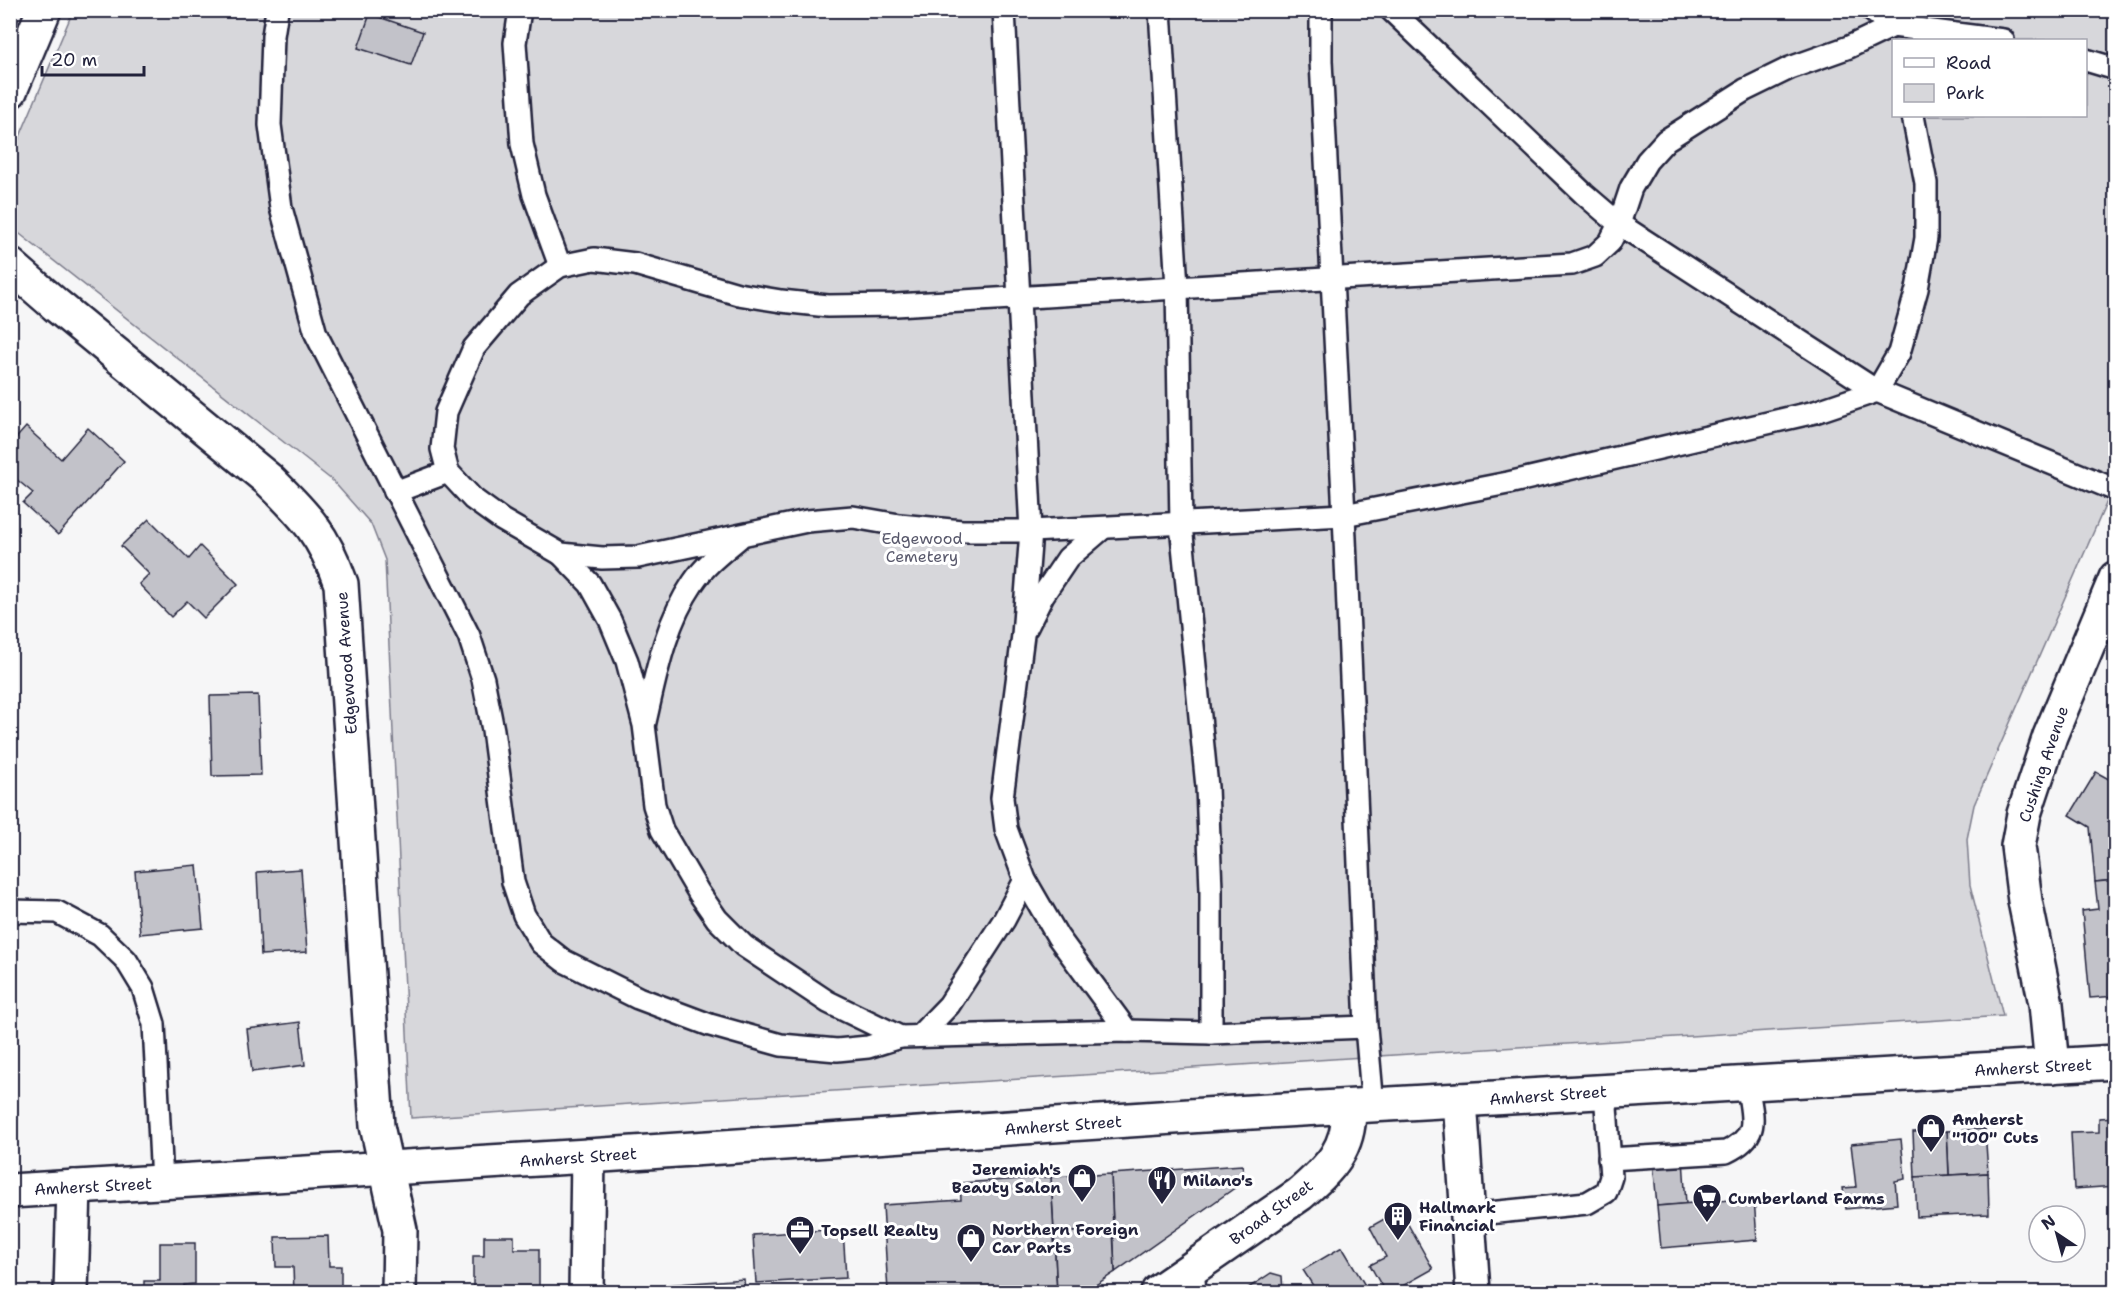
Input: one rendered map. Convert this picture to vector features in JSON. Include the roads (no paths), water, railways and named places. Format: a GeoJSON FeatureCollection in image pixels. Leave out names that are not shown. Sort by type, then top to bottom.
{"type":"FeatureCollection","features":[{"type":"Feature","properties":{"kind":"main road"},"geometry":{"type":"LineString","coordinates":[[10,90],[44,10]]}},
{"type":"Feature","properties":{"kind":"main road","name":"Edgewood Avenue"},"geometry":{"type":"LineString","coordinates":[[10,265],[269,480],[316,530],[332,557],[341,584],[377,1126],[400,1230],[399,1293]]}},
{"type":"Feature","properties":{"kind":"main road","name":"Cushing Avenue"},"geometry":{"type":"LineString","coordinates":[[2052,1066],[2046,1004],[2020,873],[2018,846],[2024,814],[2049,736],[2115,578]]}},
{"type":"Feature","properties":{"kind":"main road","name":"Amherst Street"},"geometry":{"type":"LineString","coordinates":[[10,1191],[1361,1106],[2115,1062]]}},
{"type":"Feature","properties":{"kind":"main road"},"geometry":{"type":"LineString","coordinates":[[1460,1100],[1473,1293]]}},
{"type":"Feature","properties":{"kind":"main road","name":"Broad Street"},"geometry":{"type":"LineString","coordinates":[[1158,1293],[1194,1280],[1320,1177],[1340,1153],[1350,1122],[1361,1106]]}},
{"type":"Feature","properties":{"kind":"main road"},"geometry":{"type":"LineString","coordinates":[[586,1293],[588,1156]]}},
{"type":"Feature","properties":{"kind":"main road"},"geometry":{"type":"LineString","coordinates":[[71,1293],[74,1187]]}},
{"type":"Feature","properties":{"kind":"lane"},"geometry":{"type":"LineString","coordinates":[[277,10],[273,36],[270,125],[281,208],[316,334],[469,636],[483,679],[491,720],[513,882],[524,915],[541,943],[564,961],[638,998],[710,1025],[781,1045],[837,1050],[868,1047],[909,1036],[1127,1031],[1211,1033],[1366,1027]]}},
{"type":"Feature","properties":{"kind":"lane"},"geometry":{"type":"LineString","coordinates":[[520,10],[515,43],[522,144],[534,195],[560,266]]}},
{"type":"Feature","properties":{"kind":"lane"},"geometry":{"type":"LineString","coordinates":[[1004,10],[1031,531],[1023,635],[1002,798],[1006,829],[1025,880],[1058,937],[1127,1031]]}},
{"type":"Feature","properties":{"kind":"lane"},"geometry":{"type":"LineString","coordinates":[[1160,10],[1177,287],[1181,525],[1207,787],[1211,890],[1211,1033]]}},
{"type":"Feature","properties":{"kind":"lane"},"geometry":{"type":"LineString","coordinates":[[1321,10],[1321,61],[1344,515],[1366,1027],[1361,1106]]}},
{"type":"Feature","properties":{"kind":"lane"},"geometry":{"type":"LineString","coordinates":[[1391,10],[1584,194],[1619,224],[1877,391],[2115,490]]}},
{"type":"Feature","properties":{"kind":"lane"},"geometry":{"type":"LineString","coordinates":[[1871,10],[1893,26],[1995,39]]}},
{"type":"Feature","properties":{"kind":"lane"},"geometry":{"type":"LineString","coordinates":[[909,1036],[828,1002],[744,946],[717,918],[699,893],[662,830],[654,806],[644,725],[627,661],[610,620],[590,584],[561,554],[502,520],[473,499],[448,472],[442,449],[447,412],[474,348],[519,295],[560,266],[594,259],[635,264],[738,294],[828,306],[896,305],[1572,264],[1595,256],[1610,242],[1619,224],[1631,188],[1647,161],[1666,140],[1745,90],[1790,68],[1849,47],[1893,26]]}},
{"type":"Feature","properties":{"kind":"lane"},"geometry":{"type":"LineString","coordinates":[[2087,61],[2115,69]]}},
{"type":"Feature","properties":{"kind":"lane"},"geometry":{"type":"LineString","coordinates":[[561,554],[602,558],[638,557],[807,521],[853,517],[899,525],[962,531],[1031,531],[1344,515],[1508,483],[1815,412],[1877,391],[1899,353],[1917,289],[1926,238],[1926,183],[1913,117]]}},
{"type":"Feature","properties":{"kind":"lane"},"geometry":{"type":"LineString","coordinates":[[395,492],[448,472]]}},
{"type":"Feature","properties":{"kind":"lane"},"geometry":{"type":"LineString","coordinates":[[1023,635],[1043,596],[1068,558],[1103,528]]}},
{"type":"Feature","properties":{"kind":"lane"},"geometry":{"type":"LineString","coordinates":[[644,725],[661,653],[677,613],[693,583],[715,558],[742,535]]}},
{"type":"Feature","properties":{"kind":"lane"},"geometry":{"type":"LineString","coordinates":[[909,1036],[949,1005],[1004,920],[1025,880]]}},
{"type":"Feature","properties":{"kind":"lane"},"geometry":{"type":"LineString","coordinates":[[10,911],[57,912],[100,935],[126,960],[143,988],[154,1024],[162,1182]]}},
{"type":"Feature","properties":{"kind":"lane"},"geometry":{"type":"LineString","coordinates":[[1610,1159],[1725,1152],[1737,1147],[1749,1137],[1753,1124],[1748,1083]]}},
{"type":"Feature","properties":{"kind":"lane"},"geometry":{"type":"LineString","coordinates":[[1468,1215],[1587,1203],[1606,1192],[1611,1177],[1605,1092]]}},
{"type":"Feature","properties":{"kind":"place","name":"Amherst \"100\" Cuts"},"geometry":{"type":"Point","coordinates":[1931,1154]}},
{"type":"Feature","properties":{"kind":"place","name":"Jeremiah's Beauty Salon"},"geometry":{"type":"Point","coordinates":[1082,1204]}},
{"type":"Feature","properties":{"kind":"place","name":"Milano's"},"geometry":{"type":"Point","coordinates":[1162,1206]}},
{"type":"Feature","properties":{"kind":"place","name":"Cumberland Farms"},"geometry":{"type":"Point","coordinates":[1707,1224]}},
{"type":"Feature","properties":{"kind":"place","name":"Hallmark Financial"},"geometry":{"type":"Point","coordinates":[1398,1242]}},
{"type":"Feature","properties":{"kind":"place","name":"Topsell Realty"},"geometry":{"type":"Point","coordinates":[800,1256]}},
{"type":"Feature","properties":{"kind":"place","name":"Northern Foreign Car Parts"},"geometry":{"type":"Point","coordinates":[971,1264]}},
{"type":"Feature","properties":{"kind":"park label","name":"Edgewood Cemetery"},"geometry":{"type":"Point","coordinates":[922,547]}}]}
